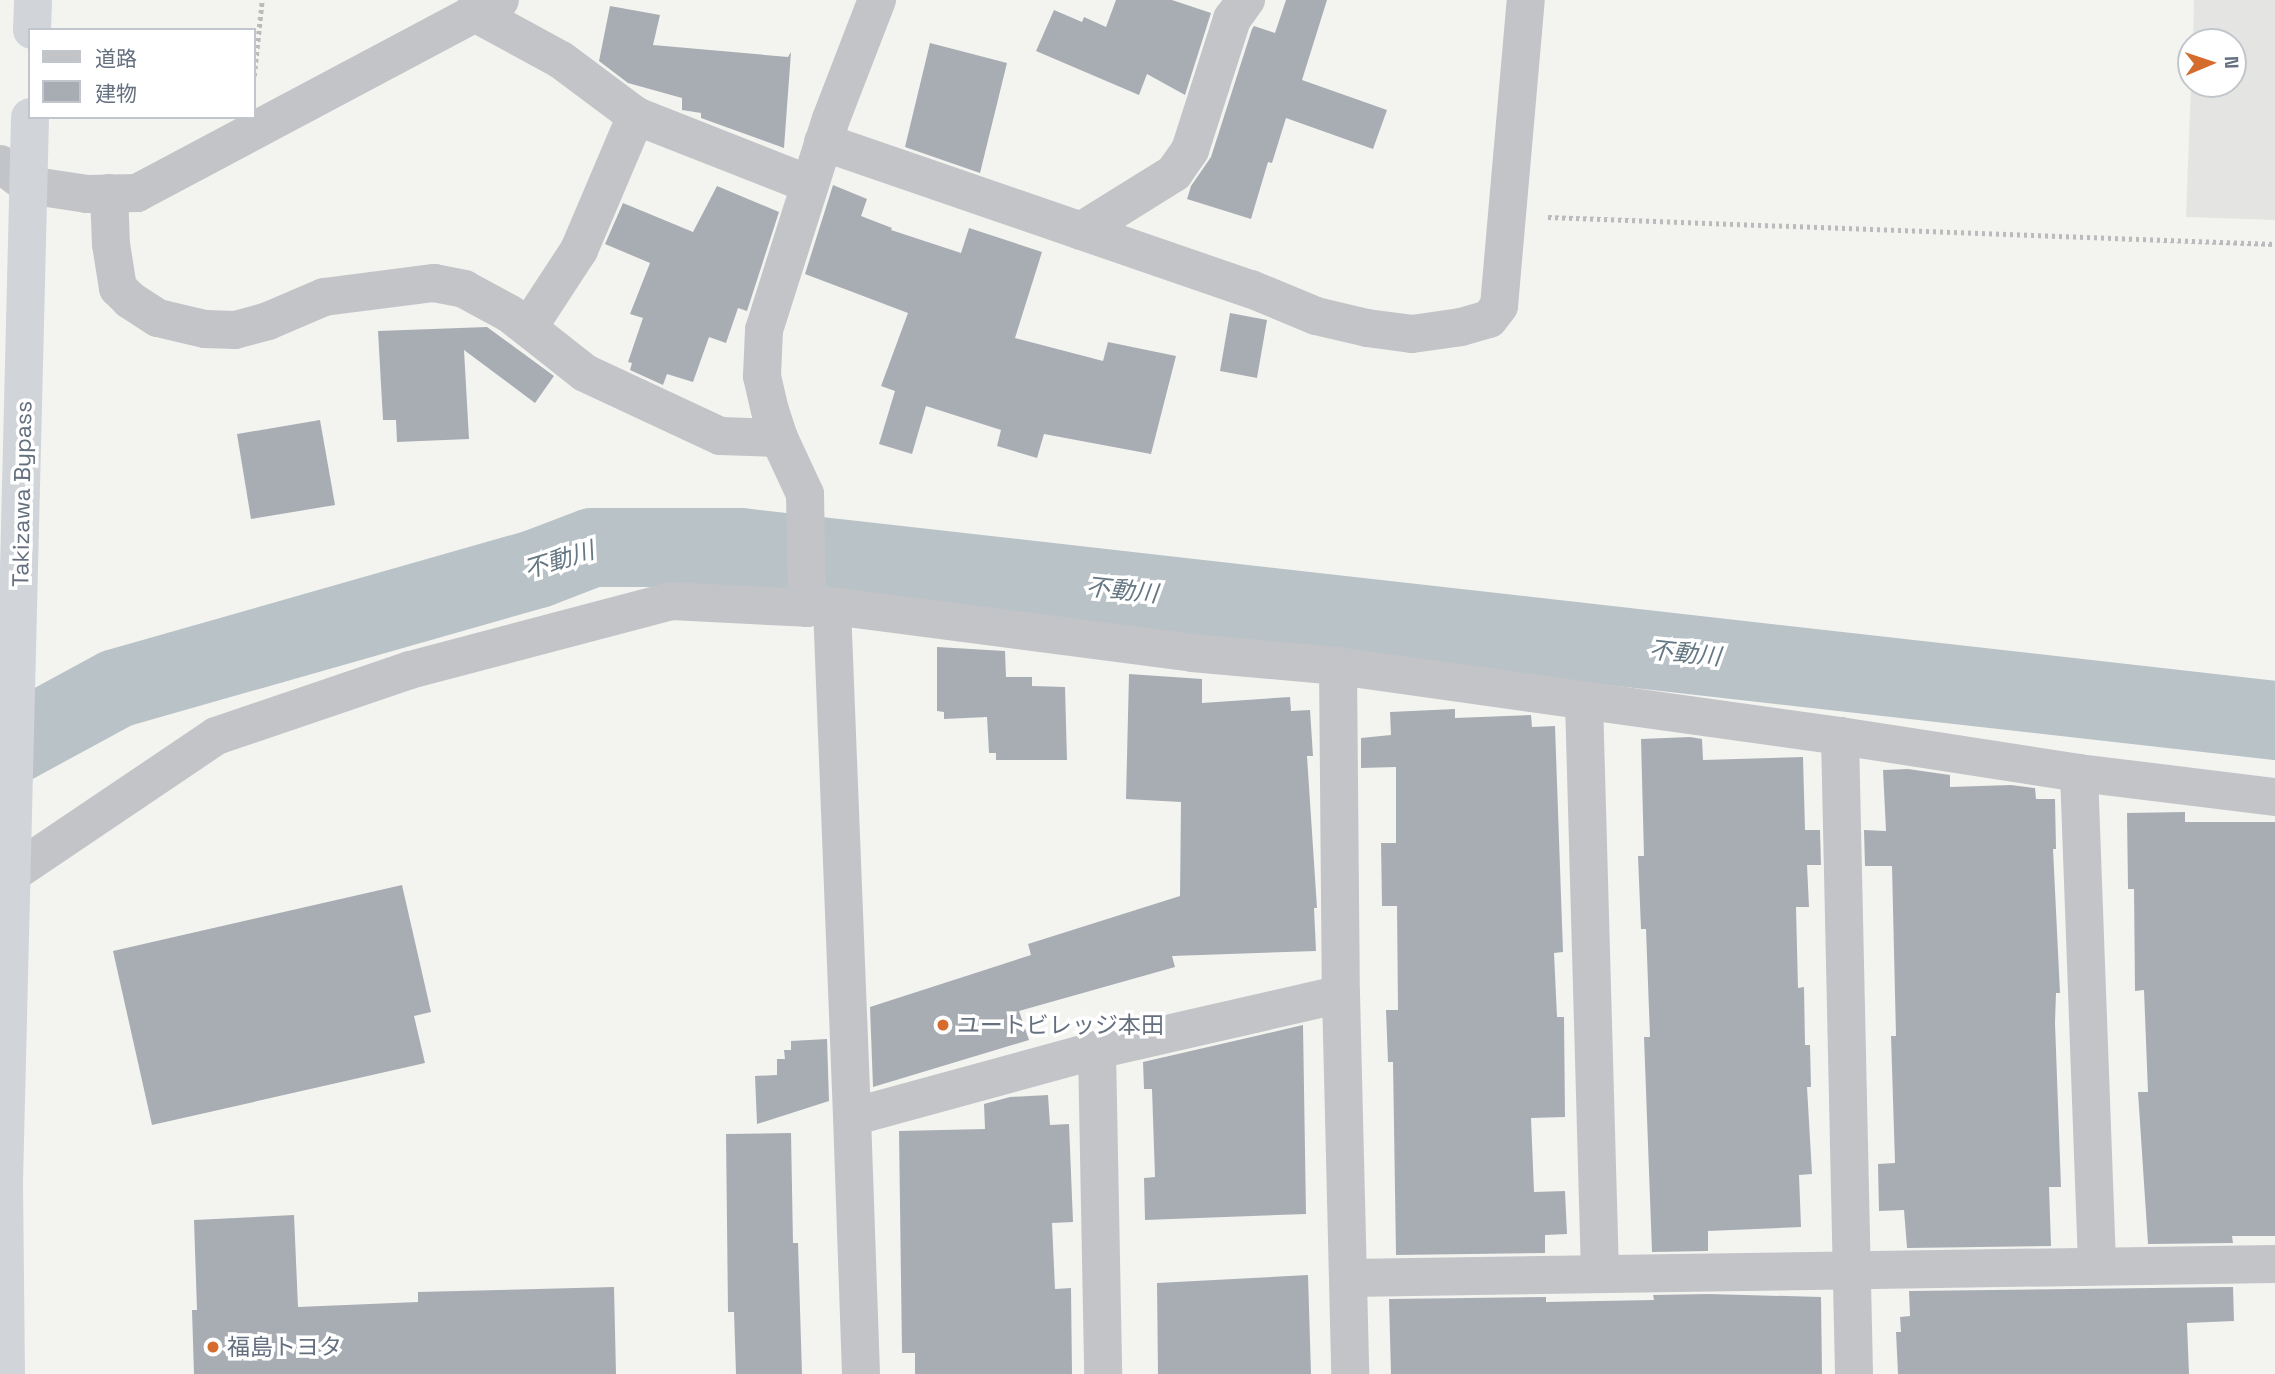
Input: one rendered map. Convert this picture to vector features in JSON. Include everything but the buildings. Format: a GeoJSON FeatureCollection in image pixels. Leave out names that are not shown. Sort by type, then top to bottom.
{"type":"FeatureCollection","features":[{"type":"Feature","properties":{"kind":"highway"},"geometry":{"type":"LineString","coordinates":[[32,28],[33,0]]}},
{"type":"Feature","properties":{"kind":"highway","name":"Takizawa Bypass"},"geometry":{"type":"LineString","coordinates":[[6,1374],[4,1182],[10,875],[19,632],[14,174],[29,119]]}},
{"type":"Feature","properties":{"kind":"street"},"geometry":{"type":"LineString","coordinates":[[861,1374],[852,1117],[816,597],[806,494],[779,439],[762,376],[764,330],[823,142],[877,0]]}},
{"type":"Feature","properties":{"kind":"street"},"geometry":{"type":"LineString","coordinates":[[1081,231],[1174,173],[1190,150],[1232,19],[1246,0]]}},
{"type":"Feature","properties":{"kind":"street"},"geometry":{"type":"LineString","coordinates":[[823,142],[1251,289],[1316,316],[1367,328],[1412,334],[1461,327],[1489,319],[1499,306],[1526,0]]}},
{"type":"Feature","properties":{"kind":"street"},"geometry":{"type":"LineString","coordinates":[[14,174],[87,194],[137,193],[486,6],[636,116],[809,184]]}},
{"type":"Feature","properties":{"kind":"street"},"geometry":{"type":"LineString","coordinates":[[528,328],[579,250],[636,116]]}},
{"type":"Feature","properties":{"kind":"street"},"geometry":{"type":"LineString","coordinates":[[109,193],[111,244],[118,288],[130,300],[158,318],[205,329],[235,330],[324,297],[434,283],[464,289],[510,314],[585,373],[720,436],[779,439]]}},
{"type":"Feature","properties":{"kind":"street"},"geometry":{"type":"LineString","coordinates":[[10,875],[216,736],[410,670],[671,601],[816,597],[1192,653],[1338,666],[1839,736],[2079,773],[2275,797]]}},
{"type":"Feature","properties":{"kind":"street"},"geometry":{"type":"LineString","coordinates":[[1338,666],[1341,994],[1350,1278],[1350,1374]]}},
{"type":"Feature","properties":{"kind":"street"},"geometry":{"type":"LineString","coordinates":[[1584,701],[1600,1274]]}},
{"type":"Feature","properties":{"kind":"street"},"geometry":{"type":"LineString","coordinates":[[1839,736],[1854,1374]]}},
{"type":"Feature","properties":{"kind":"street"},"geometry":{"type":"LineString","coordinates":[[2079,773],[2097,1265]]}},
{"type":"Feature","properties":{"kind":"street"},"geometry":{"type":"LineString","coordinates":[[852,1117],[1097,1050],[1341,994]]}},
{"type":"Feature","properties":{"kind":"street"},"geometry":{"type":"LineString","coordinates":[[1097,1050],[1102,1374]]}},
{"type":"Feature","properties":{"kind":"street"},"geometry":{"type":"LineString","coordinates":[[1350,1278],[2275,1264]]}},
{"type":"Feature","properties":{"kind":"path"},"geometry":{"type":"LineString","coordinates":[[256,57],[262,0]]}},
{"type":"Feature","properties":{"kind":"path"},"geometry":{"type":"LineString","coordinates":[[1507,215],[2275,244]]}},
{"type":"Feature","properties":{"kind":"shaded area"},"geometry":{"type":"Polygon","coordinates":[[[2194,0],[2275,0],[2275,220],[2186,217],[2190,98],[2247,98],[2247,28],[2193,28],[2194,0]]]}},
{"type":"Feature","properties":{"kind":"waterway","name":"不動川"},"geometry":{"type":"LineString","coordinates":[[0,751],[116,688],[537,568],[592,547],[740,547],[2275,720]]}},
{"type":"Feature","properties":{"kind":"place","name":"ユートビレッジ本田"},"geometry":{"type":"Point","coordinates":[943,1025]}},
{"type":"Feature","properties":{"kind":"place","name":"福島トヨタ"},"geometry":{"type":"Point","coordinates":[213,1347]}}]}
